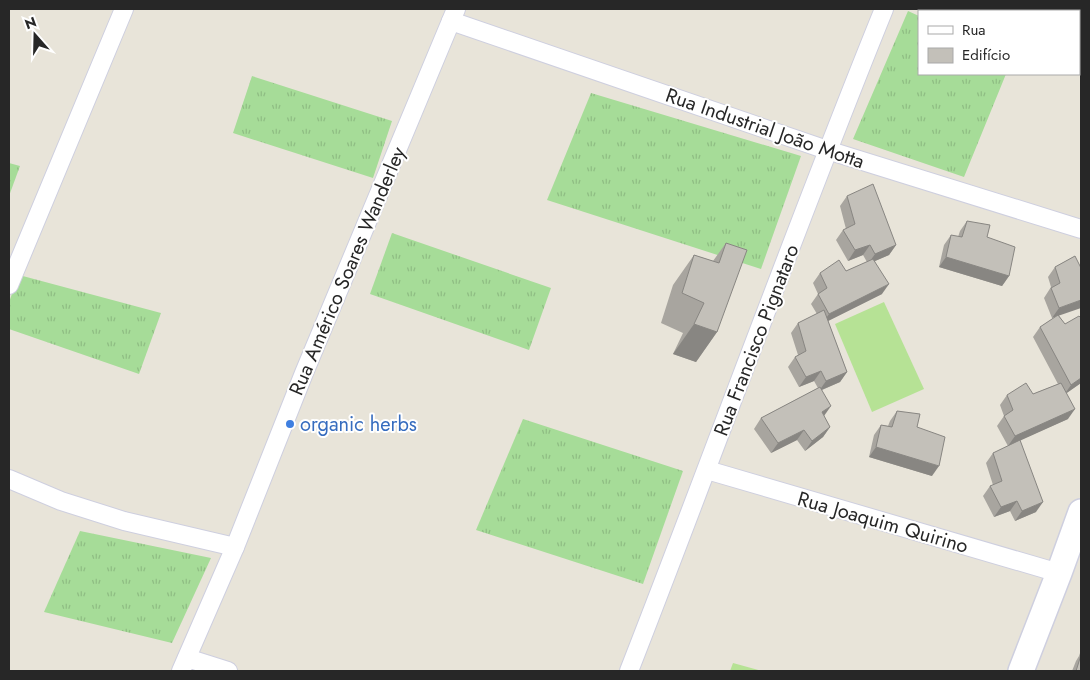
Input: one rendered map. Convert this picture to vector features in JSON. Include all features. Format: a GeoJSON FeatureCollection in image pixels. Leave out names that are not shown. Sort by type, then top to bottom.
{"type":"FeatureCollection","features":[{"type":"Feature","properties":{"kind":"main road"},"geometry":{"type":"LineString","coordinates":[[1021,671],[1081,512]]}},
{"type":"Feature","properties":{"kind":"street"},"geometry":{"type":"LineString","coordinates":[[9,285],[124,9]]}},
{"type":"Feature","properties":{"kind":"street","name":"Rua Francisco Pignataro"},"geometry":{"type":"LineString","coordinates":[[629,671],[707,470],[827,150],[884,9]]}},
{"type":"Feature","properties":{"kind":"street","name":"Rua Industrial João Motta"},"geometry":{"type":"LineString","coordinates":[[454,15],[827,150],[1081,229]]}},
{"type":"Feature","properties":{"kind":"street","name":"Rua Américo Soares Wanderley"},"geometry":{"type":"LineString","coordinates":[[184,665],[235,547],[304,373],[454,15]]}},
{"type":"Feature","properties":{"kind":"street","name":"Rua Joaquim Quirino"},"geometry":{"type":"LineString","coordinates":[[707,470],[1059,574]]}},
{"type":"Feature","properties":{"kind":"street"},"geometry":{"type":"LineString","coordinates":[[9,479],[61,501],[124,521],[235,547]]}},
{"type":"Feature","properties":{"kind":"street"},"geometry":{"type":"LineString","coordinates":[[184,665],[228,671]]}},
{"type":"Feature","properties":{"kind":"green space"},"geometry":{"type":"Polygon","coordinates":[[[908,11],[918,16],[918,75],[1006,75],[964,177],[853,139],[908,11]]]}},
{"type":"Feature","properties":{"kind":"green space"},"geometry":{"type":"Polygon","coordinates":[[[252,76],[392,121],[373,178],[233,133],[252,76]]]}},
{"type":"Feature","properties":{"kind":"green space"},"geometry":{"type":"Polygon","coordinates":[[[591,93],[801,156],[761,269],[547,200],[591,93]]]}},
{"type":"Feature","properties":{"kind":"green space"},"geometry":{"type":"Polygon","coordinates":[[[9,163],[20,166],[9,196],[9,163]]]}},
{"type":"Feature","properties":{"kind":"green space"},"geometry":{"type":"Polygon","coordinates":[[[392,233],[551,288],[529,350],[370,294],[392,233]]]}},
{"type":"Feature","properties":{"kind":"green space"},"geometry":{"type":"Polygon","coordinates":[[[19,275],[161,313],[139,374],[9,329],[9,302],[19,275]]]}},
{"type":"Feature","properties":{"kind":"green space"},"geometry":{"type":"Polygon","coordinates":[[[884,302],[924,389],[872,412],[835,324],[884,302]]]}},
{"type":"Feature","properties":{"kind":"green space"},"geometry":{"type":"Polygon","coordinates":[[[523,419],[683,471],[643,584],[476,530],[523,419]]]}},
{"type":"Feature","properties":{"kind":"green space"},"geometry":{"type":"Polygon","coordinates":[[[80,531],[211,558],[172,643],[44,612],[80,531]]]}},
{"type":"Feature","properties":{"kind":"green space"},"geometry":{"type":"Polygon","coordinates":[[[733,663],[762,671],[730,671],[733,663]]]}},
{"type":"Feature","properties":{"kind":"building"},"geometry":{"type":"Polygon","coordinates":[[[873,184],[896,245],[875,254],[870,245],[855,250],[843,230],[855,224],[847,196],[873,184]]]}},
{"type":"Feature","properties":{"kind":"building"},"geometry":{"type":"Polygon","coordinates":[[[967,221],[990,225],[987,237],[1015,247],[1009,276],[946,257],[951,235],[962,237],[967,221]]]}},
{"type":"Feature","properties":{"kind":"building"},"geometry":{"type":"Polygon","coordinates":[[[726,243],[747,250],[717,332],[694,324],[704,303],[682,293],[694,255],[719,263],[726,243]]]}},
{"type":"Feature","properties":{"kind":"building"},"geometry":{"type":"Polygon","coordinates":[[[1075,256],[1081,268],[1081,300],[1059,308],[1051,288],[1060,283],[1055,267],[1075,256]]]}},
{"type":"Feature","properties":{"kind":"building"},"geometry":{"type":"Polygon","coordinates":[[[873,259],[889,284],[829,314],[818,294],[827,288],[820,273],[839,260],[846,271],[873,259]]]}},
{"type":"Feature","properties":{"kind":"building"},"geometry":{"type":"Polygon","coordinates":[[[824,310],[847,372],[826,381],[821,371],[806,377],[795,357],[806,351],[798,323],[824,310]]]}},
{"type":"Feature","properties":{"kind":"building"},"geometry":{"type":"Polygon","coordinates":[[[1058,315],[1065,324],[1079,316],[1081,318],[1081,378],[1071,385],[1040,327],[1058,315]]]}},
{"type":"Feature","properties":{"kind":"building"},"geometry":{"type":"Polygon","coordinates":[[[1026,383],[1033,394],[1061,383],[1075,409],[1015,436],[1004,416],[1013,410],[1007,395],[1026,383]]]}},
{"type":"Feature","properties":{"kind":"building"},"geometry":{"type":"Polygon","coordinates":[[[820,387],[831,406],[822,412],[830,427],[812,441],[804,430],[778,443],[761,418],[820,387]]]}},
{"type":"Feature","properties":{"kind":"building"},"geometry":{"type":"Polygon","coordinates":[[[897,411],[920,414],[917,427],[945,437],[939,466],[876,447],[881,425],[892,427],[897,411]]]}},
{"type":"Feature","properties":{"kind":"building"},"geometry":{"type":"Polygon","coordinates":[[[1020,440],[1043,502],[1022,511],[1017,501],[1001,507],[990,486],[1002,481],[993,453],[1020,440]]]}},
{"type":"Feature","properties":{"kind":"building"},"geometry":{"type":"Polygon","coordinates":[[[1081,655],[1081,671],[1076,671],[1081,655]]]}},
{"type":"Feature","properties":{"kind":"place","name":"organic herbs"},"geometry":{"type":"Point","coordinates":[290,424]}}]}
